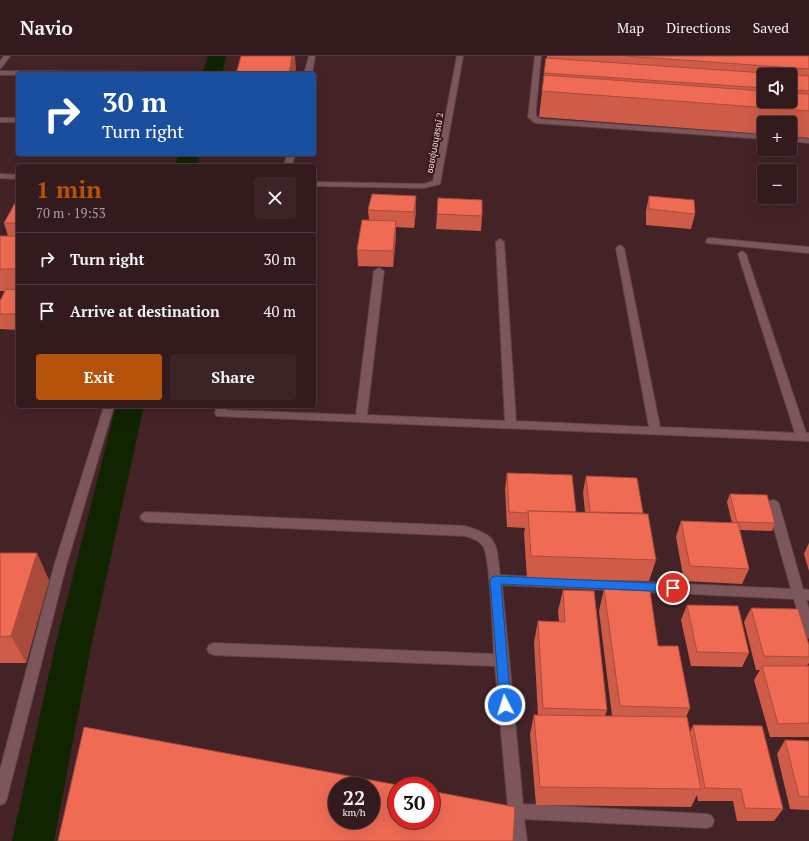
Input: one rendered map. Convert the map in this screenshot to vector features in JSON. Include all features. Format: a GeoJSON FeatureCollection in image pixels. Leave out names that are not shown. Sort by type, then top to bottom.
{"type":"FeatureCollection","features":[{"type":"Feature","properties":{"kind":"street"},"geometry":{"type":"LineString","coordinates":[[0,66],[7,56]]}},
{"type":"Feature","properties":{"kind":"street"},"geometry":{"type":"LineString","coordinates":[[308,72],[312,56]]}},
{"type":"Feature","properties":{"kind":"street","name":"ซอยอุ่นอนุสรณ์ 2"},"geometry":{"type":"LineString","coordinates":[[316,184],[424,186],[437,182],[460,56]]}},
{"type":"Feature","properties":{"kind":"street"},"geometry":{"type":"LineString","coordinates":[[538,56],[539,74],[532,117],[542,122],[757,137]]}},
{"type":"Feature","properties":{"kind":"street"},"geometry":{"type":"LineString","coordinates":[[0,73],[16,73]]}},
{"type":"Feature","properties":{"kind":"street"},"geometry":{"type":"LineString","coordinates":[[0,120],[16,120]]}},
{"type":"Feature","properties":{"kind":"street"},"geometry":{"type":"LineString","coordinates":[[797,140],[809,141]]}},
{"type":"Feature","properties":{"kind":"street"},"geometry":{"type":"LineString","coordinates":[[0,176],[16,177]]}},
{"type":"Feature","properties":{"kind":"street"},"geometry":{"type":"LineString","coordinates":[[500,242],[511,425]]}},
{"type":"Feature","properties":{"kind":"street"},"geometry":{"type":"LineString","coordinates":[[710,242],[809,250]]}},
{"type":"Feature","properties":{"kind":"street"},"geometry":{"type":"LineString","coordinates":[[620,248],[655,431]]}},
{"type":"Feature","properties":{"kind":"street"},"geometry":{"type":"LineString","coordinates":[[221,408],[220,413],[806,437],[742,254]]}},
{"type":"Feature","properties":{"kind":"street"},"geometry":{"type":"LineString","coordinates":[[361,418],[379,271]]}},
{"type":"Feature","properties":{"kind":"street"},"geometry":{"type":"LineString","coordinates":[[0,798],[60,566],[108,408]]}},
{"type":"Feature","properties":{"kind":"street"},"geometry":{"type":"LineString","coordinates":[[773,504],[804,595],[809,632]]}},
{"type":"Feature","properties":{"kind":"street"},"geometry":{"type":"LineString","coordinates":[[146,517],[466,531],[479,535],[490,545],[495,580],[501,660],[519,841]]}},
{"type":"Feature","properties":{"kind":"street"},"geometry":{"type":"LineString","coordinates":[[495,580],[804,595]]}},
{"type":"Feature","properties":{"kind":"street"},"geometry":{"type":"LineString","coordinates":[[214,649],[501,660]]}},
{"type":"Feature","properties":{"kind":"street"},"geometry":{"type":"LineString","coordinates":[[516,811],[707,821]]}},
{"type":"Feature","properties":{"kind":"building"},"geometry":{"type":"Polygon","coordinates":[[[241,56],[292,56],[289,72],[237,72],[241,56]]]}},
{"type":"Feature","properties":{"kind":"building"},"geometry":{"type":"Polygon","coordinates":[[[626,56],[809,56],[809,69],[626,56]]]}},
{"type":"Feature","properties":{"kind":"building"},"geometry":{"type":"Polygon","coordinates":[[[546,58],[757,72],[757,88],[544,73],[546,58]]]}},
{"type":"Feature","properties":{"kind":"building"},"geometry":{"type":"Polygon","coordinates":[[[544,75],[757,90],[757,107],[542,91],[544,75]]]}},
{"type":"Feature","properties":{"kind":"building"},"geometry":{"type":"Polygon","coordinates":[[[797,75],[809,76],[809,91],[797,90],[797,75]]]}},
{"type":"Feature","properties":{"kind":"building"},"geometry":{"type":"Polygon","coordinates":[[[797,93],[809,94],[809,111],[769,108],[797,108],[797,93]]]}},
{"type":"Feature","properties":{"kind":"building"},"geometry":{"type":"Polygon","coordinates":[[[372,194],[416,196],[414,212],[368,210],[372,194]]]}},
{"type":"Feature","properties":{"kind":"building"},"geometry":{"type":"Polygon","coordinates":[[[649,196],[694,200],[695,214],[649,209],[649,196]]]}},
{"type":"Feature","properties":{"kind":"building"},"geometry":{"type":"Polygon","coordinates":[[[438,198],[482,200],[482,216],[437,214],[438,198]]]}},
{"type":"Feature","properties":{"kind":"building"},"geometry":{"type":"Polygon","coordinates":[[[15,203],[16,203],[16,223],[4,223],[15,203]]]}},
{"type":"Feature","properties":{"kind":"building"},"geometry":{"type":"Polygon","coordinates":[[[362,220],[396,221],[393,251],[357,250],[362,220]]]}},
{"type":"Feature","properties":{"kind":"building"},"geometry":{"type":"Polygon","coordinates":[[[0,236],[16,236],[16,269],[0,269],[0,236]]]}},
{"type":"Feature","properties":{"kind":"building"},"geometry":{"type":"Polygon","coordinates":[[[6,289],[16,290],[16,314],[0,314],[0,301],[6,289]]]}},
{"type":"Feature","properties":{"kind":"building"},"geometry":{"type":"Polygon","coordinates":[[[507,473],[572,475],[576,512],[509,512],[507,473]]]}},
{"type":"Feature","properties":{"kind":"building"},"geometry":{"type":"Polygon","coordinates":[[[586,476],[637,478],[643,513],[590,512],[586,476]]]}},
{"type":"Feature","properties":{"kind":"building"},"geometry":{"type":"Polygon","coordinates":[[[730,494],[767,495],[775,523],[737,522],[730,494]]]}},
{"type":"Feature","properties":{"kind":"building"},"geometry":{"type":"Polygon","coordinates":[[[528,511],[648,514],[656,560],[531,556],[528,511]]]}},
{"type":"Feature","properties":{"kind":"building"},"geometry":{"type":"Polygon","coordinates":[[[681,521],[738,523],[749,569],[690,566],[681,521]]]}},
{"type":"Feature","properties":{"kind":"building"},"geometry":{"type":"Polygon","coordinates":[[[0,553],[37,553],[11,636],[0,637],[0,553]]]}},
{"type":"Feature","properties":{"kind":"building"},"geometry":{"type":"Polygon","coordinates":[[[604,589],[650,591],[658,646],[678,646],[690,708],[620,706],[604,589]]]}},
{"type":"Feature","properties":{"kind":"building"},"geometry":{"type":"Polygon","coordinates":[[[563,590],[594,591],[607,710],[543,708],[538,621],[565,622],[563,590]]]}},
{"type":"Feature","properties":{"kind":"building"},"geometry":{"type":"Polygon","coordinates":[[[687,605],[738,606],[749,653],[697,652],[687,605]]]}},
{"type":"Feature","properties":{"kind":"building"},"geometry":{"type":"Polygon","coordinates":[[[751,608],[798,609],[809,645],[809,657],[764,656],[751,608]]]}},
{"type":"Feature","properties":{"kind":"building"},"geometry":{"type":"Polygon","coordinates":[[[762,666],[809,666],[809,723],[778,724],[762,666]]]}},
{"type":"Feature","properties":{"kind":"building"},"geometry":{"type":"Polygon","coordinates":[[[534,715],[687,717],[701,789],[540,787],[534,715]]]}},
{"type":"Feature","properties":{"kind":"building"},"geometry":{"type":"Polygon","coordinates":[[[693,725],[762,726],[783,809],[745,808],[741,789],[705,788],[693,725]]]}},
{"type":"Feature","properties":{"kind":"building"},"geometry":{"type":"Polygon","coordinates":[[[84,727],[354,777],[328,777],[328,829],[380,829],[380,782],[388,783],[388,829],[440,829],[440,793],[515,807],[513,841],[58,841],[84,727]]]}},
{"type":"Feature","properties":{"kind":"building"},"geometry":{"type":"Polygon","coordinates":[[[785,740],[809,741],[809,797],[799,796],[785,740]]]}},
{"type":"Feature","properties":{"kind":"waterway"},"geometry":{"type":"LineString","coordinates":[[213,72],[217,56]]}},
{"type":"Feature","properties":{"kind":"waterway"},"geometry":{"type":"LineString","coordinates":[[186,164],[188,156]]}},
{"type":"Feature","properties":{"kind":"waterway"},"geometry":{"type":"LineString","coordinates":[[33,841],[73,647],[130,408]]}},
{"type":"Feature","properties":{"kind":"route"},"geometry":{"type":"LineString","coordinates":[[505,705],[495,580],[673,588]]}}]}
